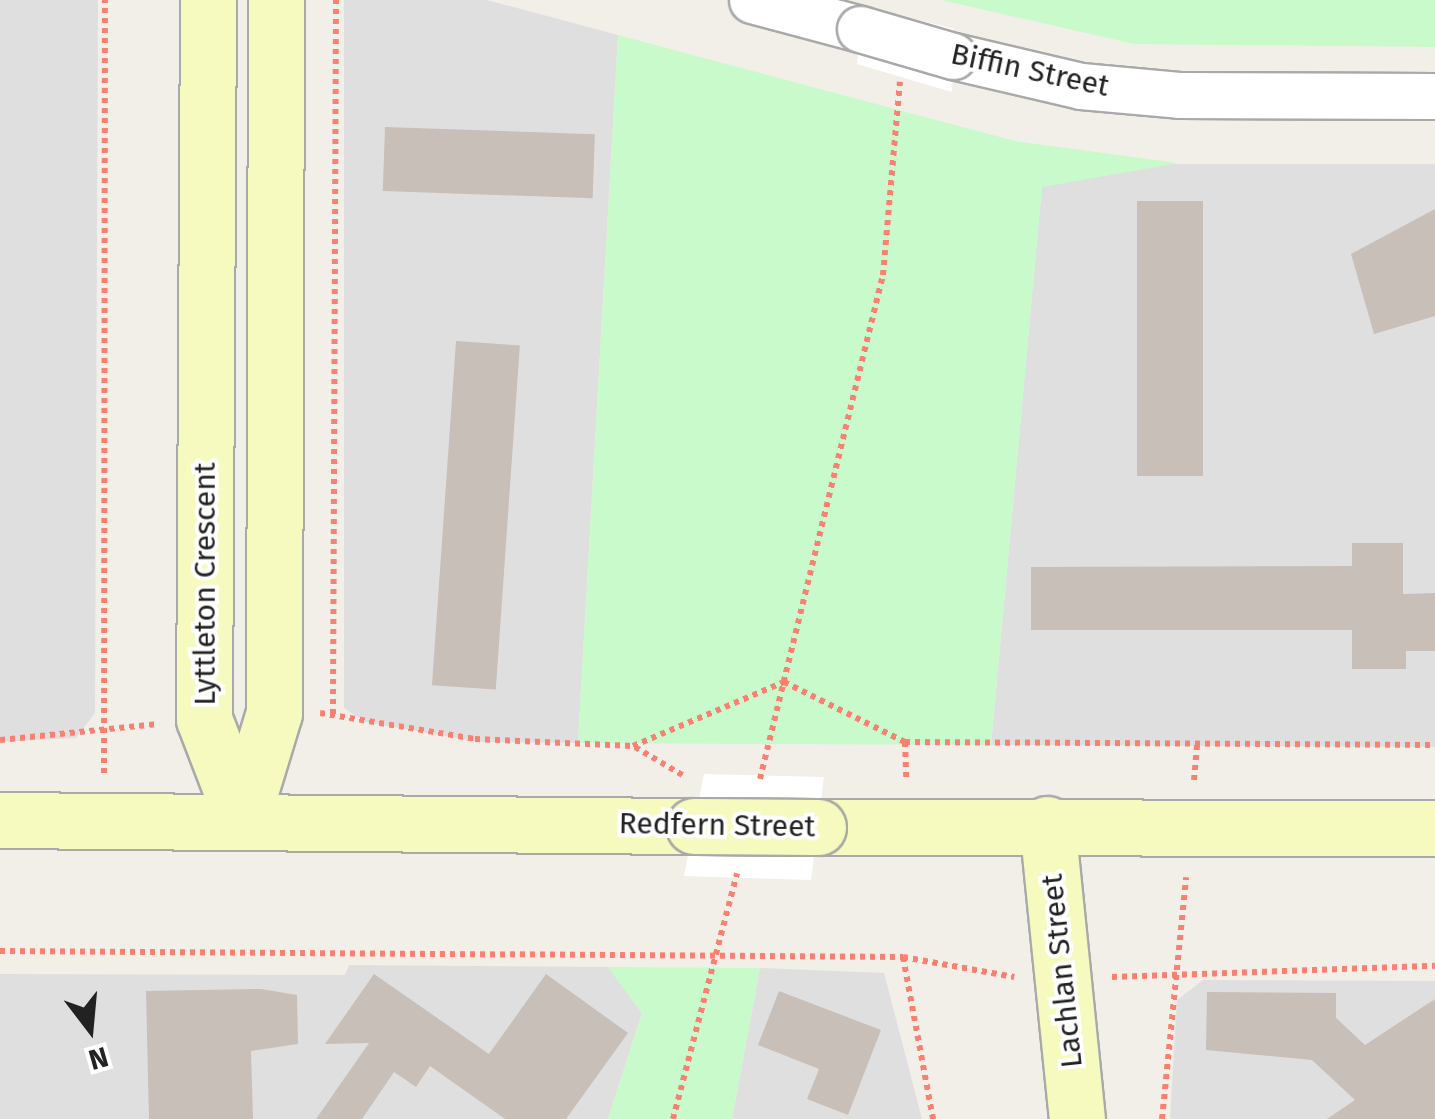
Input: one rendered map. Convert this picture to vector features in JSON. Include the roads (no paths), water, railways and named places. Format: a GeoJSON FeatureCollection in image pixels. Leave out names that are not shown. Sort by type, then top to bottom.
{"type":"FeatureCollection","features":[{"type":"Feature","properties":{"kind":"street","name":"Lyttleton Crescent"},"geometry":{"type":"LineString","coordinates":[[208,0],[204,719],[242,818]]}},
{"type":"Feature","properties":{"kind":"street"},"geometry":{"type":"LineString","coordinates":[[242,818],[274,713],[276,0]]}},
{"type":"Feature","properties":{"kind":"street","name":"Biffin Street"},"geometry":{"type":"LineString","coordinates":[[752,0],[954,56],[1081,86],[1180,95],[1435,96]]}},
{"type":"Feature","properties":{"kind":"street","name":"Redfern Street"},"geometry":{"type":"LineString","coordinates":[[0,820],[242,818],[691,803],[818,827],[1047,824],[1435,828]]}},
{"type":"Feature","properties":{"kind":"street","name":"Lachlan Street"},"geometry":{"type":"LineString","coordinates":[[1047,824],[1077,1119]]}}]}
